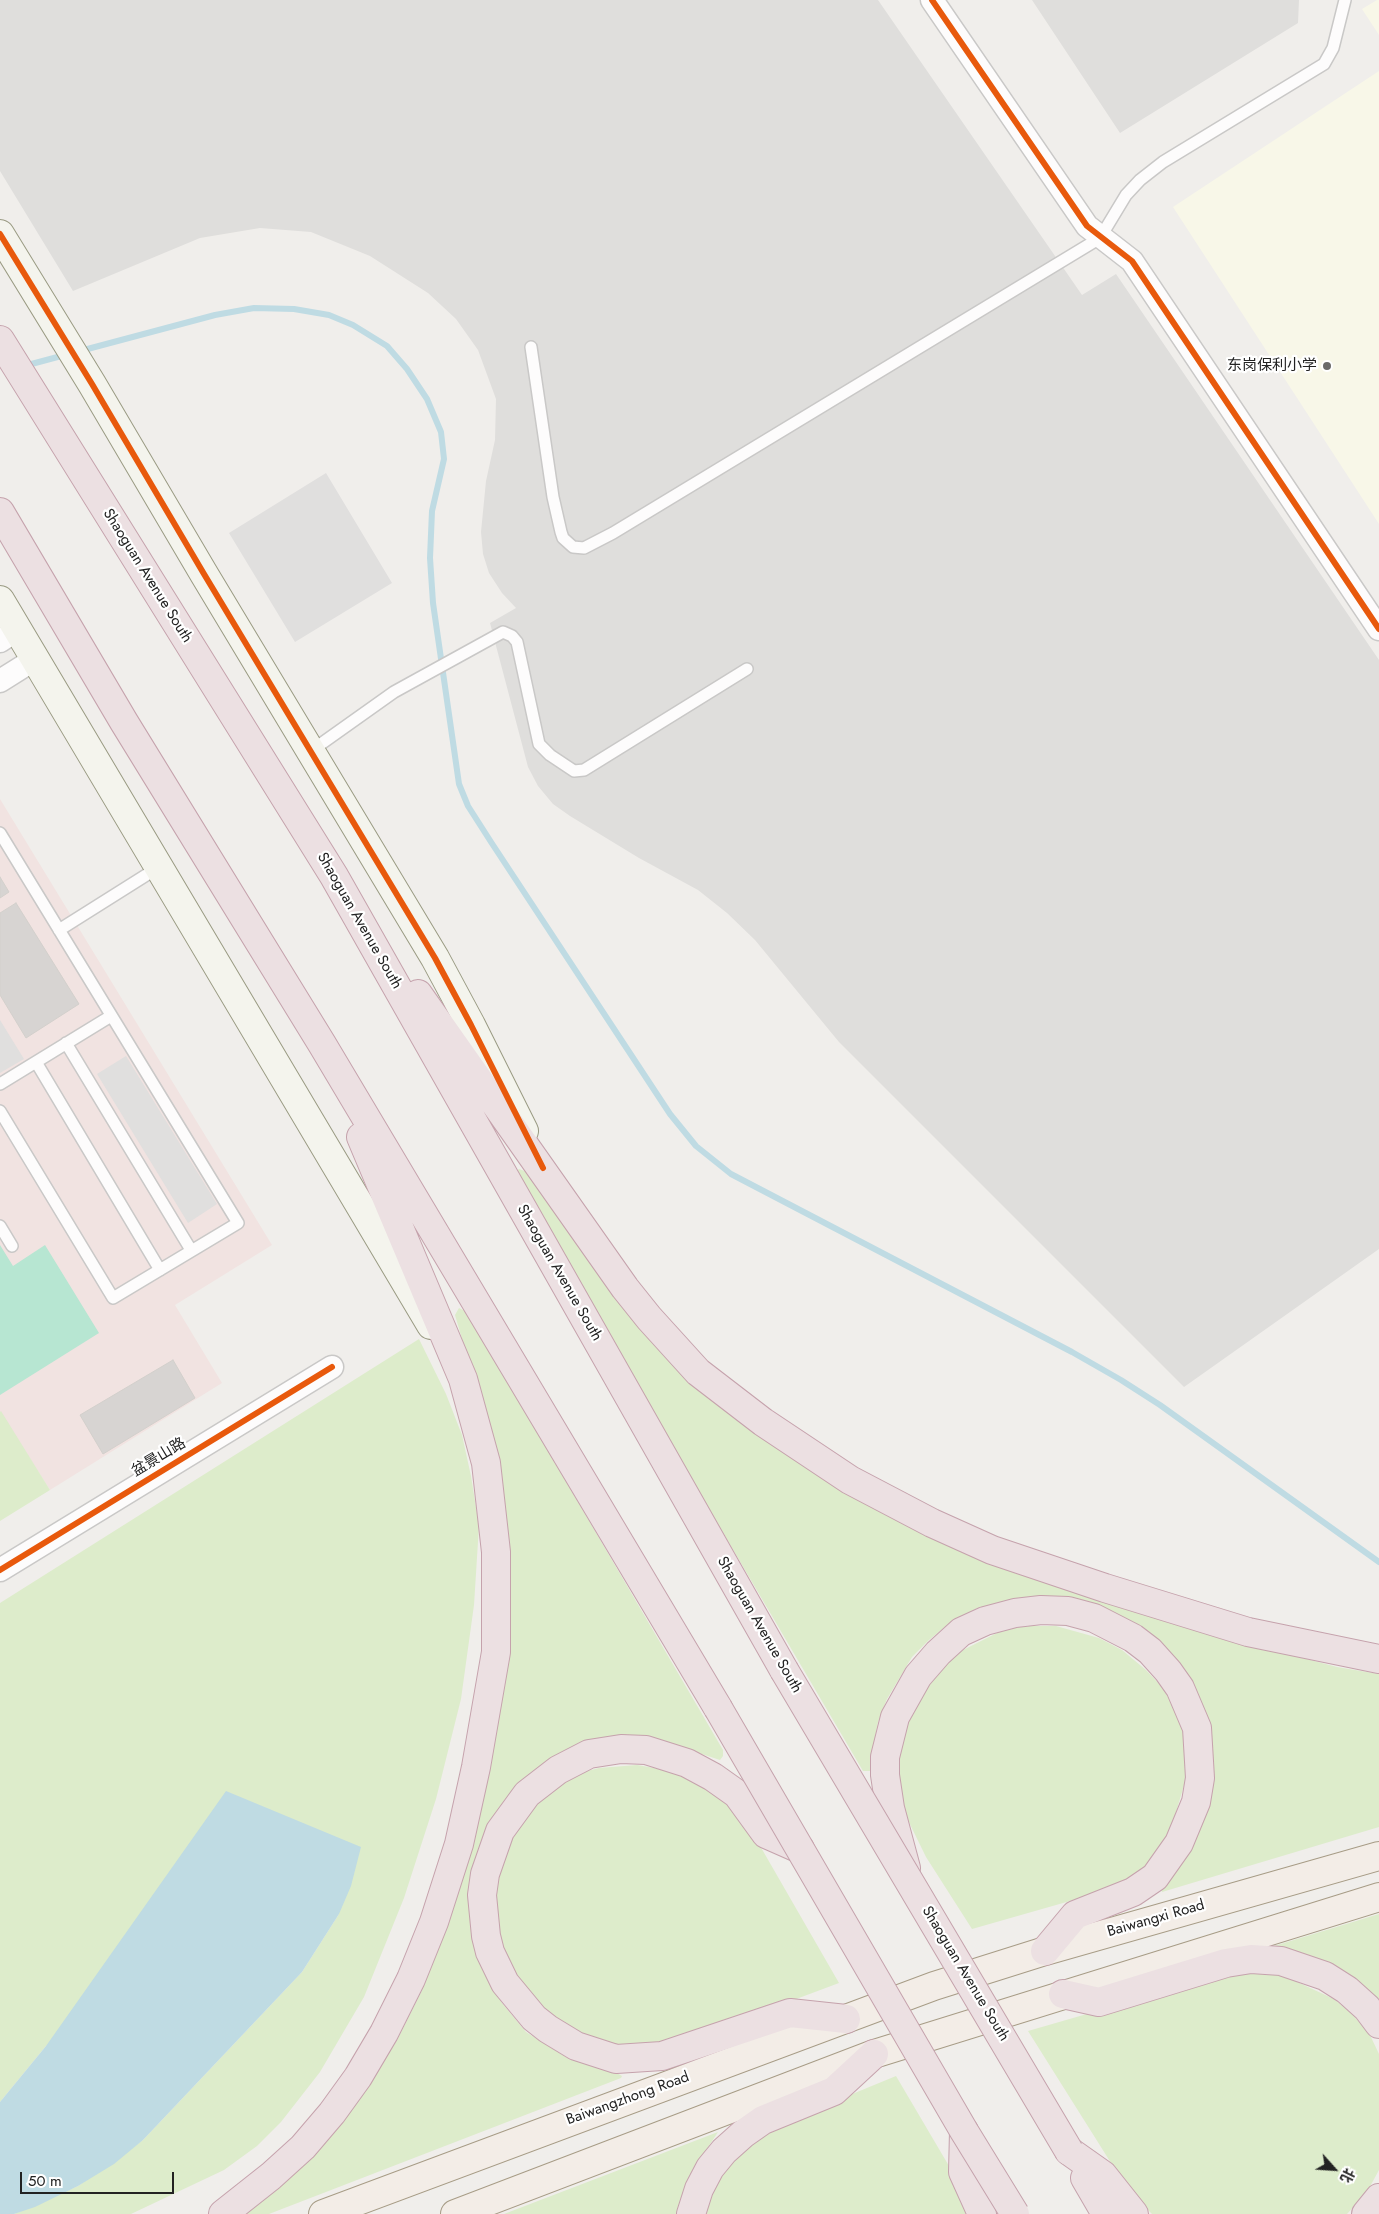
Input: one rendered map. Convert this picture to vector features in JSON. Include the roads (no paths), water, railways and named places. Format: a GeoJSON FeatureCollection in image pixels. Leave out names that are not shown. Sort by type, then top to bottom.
{"type":"FeatureCollection","features":[{"type":"Feature","properties":{"kind":"highway","name":"Shaoguan Avenue South"},"geometry":{"type":"LineString","coordinates":[[3,344],[36,400],[334,876],[784,1670],[1106,2214]]}},
{"type":"Feature","properties":{"kind":"highway"},"geometry":{"type":"LineString","coordinates":[[0,512],[124,722],[322,1044],[718,1708],[1015,2214]]}},
{"type":"Feature","properties":{"kind":"highway"},"geometry":{"type":"LineString","coordinates":[[334,876],[543,1168],[625,1288],[649,1318],[698,1372],[763,1422],[850,1480],[932,1523],[992,1550],[1248,1632],[1379,1659]]}},
{"type":"Feature","properties":{"kind":"highway"},"geometry":{"type":"LineString","coordinates":[[224,2214],[303,2147],[332,2113],[358,2076],[384,2032],[411,1979],[434,1922],[459,1844],[490,1695],[496,1652],[496,1552],[486,1463],[463,1379],[322,1044]]}},
{"type":"Feature","properties":{"kind":"highway"},"geometry":{"type":"LineString","coordinates":[[909,1880],[890,1808],[885,1775],[888,1740],[895,1717],[918,1676],[938,1653],[961,1632],[985,1621],[1014,1613],[1041,1610],[1068,1611],[1094,1618],[1133,1638],[1150,1651],[1168,1671],[1180,1688],[1197,1728],[1200,1778],[1196,1802],[1179,1843],[1155,1877],[1134,1892],[1075,1915],[1045,1951]]}},
{"type":"Feature","properties":{"kind":"highway"},"geometry":{"type":"LineString","coordinates":[[800,1849],[766,1834],[737,1794],[713,1777],[687,1763],[661,1754],[632,1749],[598,1752],[576,1760],[544,1779],[527,1794],[500,1831],[485,1874],[482,1895],[483,1915],[490,1952],[505,1984],[534,2018],[576,2046],[616,2059],[662,2056],[790,2013],[846,2019]]}},
{"type":"Feature","properties":{"kind":"highway"},"geometry":{"type":"LineString","coordinates":[[1063,1994],[1099,2002],[1226,1963],[1251,1958],[1281,1961],[1324,1976],[1347,1990],[1367,2008],[1379,2024]]}},
{"type":"Feature","properties":{"kind":"highway"},"geometry":{"type":"LineString","coordinates":[[691,2214],[699,2189],[710,2168],[724,2151],[743,2134],[763,2120],[834,2091],[874,2054]]}},
{"type":"Feature","properties":{"kind":"highway"},"geometry":{"type":"LineString","coordinates":[[964,2130],[963,2172],[982,2214]]}},
{"type":"Feature","properties":{"kind":"highway"},"geometry":{"type":"LineString","coordinates":[[1069,2151],[1103,2175],[1134,2214]]}},
{"type":"Feature","properties":{"kind":"highway"},"geometry":{"type":"LineString","coordinates":[[1366,2214],[1379,2198]]}},
{"type":"Feature","properties":{"kind":"main road","name":"Baiwangxi Road"},"geometry":{"type":"LineString","coordinates":[[934,1986],[1045,1951],[1379,1856]]}},
{"type":"Feature","properties":{"kind":"main road"},"geometry":{"type":"LineString","coordinates":[[455,2214],[874,2054],[949,2029],[1379,1897]]}},
{"type":"Feature","properties":{"kind":"main road","name":"Baiwangzhong Road"},"geometry":{"type":"LineString","coordinates":[[323,2214],[392,2186],[934,1986]]}},
{"type":"Feature","properties":{"kind":"street"},"geometry":{"type":"LineString","coordinates":[[932,0],[1086,226],[1132,261],[1379,629]]}},
{"type":"Feature","properties":{"kind":"street"},"geometry":{"type":"LineString","coordinates":[[0,234],[92,384],[439,967],[543,1168]]}},
{"type":"Feature","properties":{"kind":"street"},"geometry":{"type":"LineString","coordinates":[[0,600],[9,635],[35,659],[463,1379]]}},
{"type":"Feature","properties":{"kind":"street"},"geometry":{"type":"LineString","coordinates":[[0,681],[35,659]]}},
{"type":"Feature","properties":{"kind":"street","name":"盆景山路"},"geometry":{"type":"LineString","coordinates":[[0,1570],[332,1367]]}},
{"type":"Feature","properties":{"kind":"lane"},"geometry":{"type":"LineString","coordinates":[[530,347],[553,497],[561,532],[563,538],[573,547],[584,548],[613,533],[1100,238],[1126,195],[1140,180],[1163,162],[1324,64],[1333,48],[1345,0]]}},
{"type":"Feature","properties":{"kind":"lane"},"geometry":{"type":"LineString","coordinates":[[311,752],[394,692],[478,644],[503,632],[515,639],[539,744],[568,769],[579,772],[747,669]]}},
{"type":"Feature","properties":{"kind":"lane"},"geometry":{"type":"LineString","coordinates":[[0,833],[238,1223],[113,1298],[0,1112]]}},
{"type":"Feature","properties":{"kind":"lane"},"geometry":{"type":"LineString","coordinates":[[58,930],[159,867]]}},
{"type":"Feature","properties":{"kind":"lane"},"geometry":{"type":"LineString","coordinates":[[0,1084],[111,1016]]}},
{"type":"Feature","properties":{"kind":"lane"},"geometry":{"type":"LineString","coordinates":[[66,1044],[191,1250]]}},
{"type":"Feature","properties":{"kind":"lane"},"geometry":{"type":"LineString","coordinates":[[36,1062],[160,1270]]}},
{"type":"Feature","properties":{"kind":"lane"},"geometry":{"type":"LineString","coordinates":[[0,1226],[12,1246]]}},
{"type":"Feature","properties":{"kind":"water"},"geometry":{"type":"Polygon","coordinates":[[[226,1791],[361,1847],[351,1886],[339,1914],[302,1972],[143,2140],[114,2164],[78,2186],[35,2207],[14,2214],[0,2214],[0,2102],[46,2046],[226,1791]]]}},
{"type":"Feature","properties":{"kind":"waterway"},"geometry":{"type":"LineString","coordinates":[[80,351],[215,315],[254,308],[294,309],[329,315],[353,325],[387,346],[407,369],[427,399],[441,432],[444,459],[432,511],[430,558],[433,603],[459,784],[468,806],[491,842],[670,1114],[696,1146],[731,1174],[1072,1352],[1121,1380],[1160,1405],[1379,1562]]}},
{"type":"Feature","properties":{"kind":"waterway"},"geometry":{"type":"LineString","coordinates":[[24,366],[65,355]]}},
{"type":"Feature","properties":{"kind":"place","name":"东岗保利小学"},"geometry":{"type":"Point","coordinates":[1327,366]}}]}
